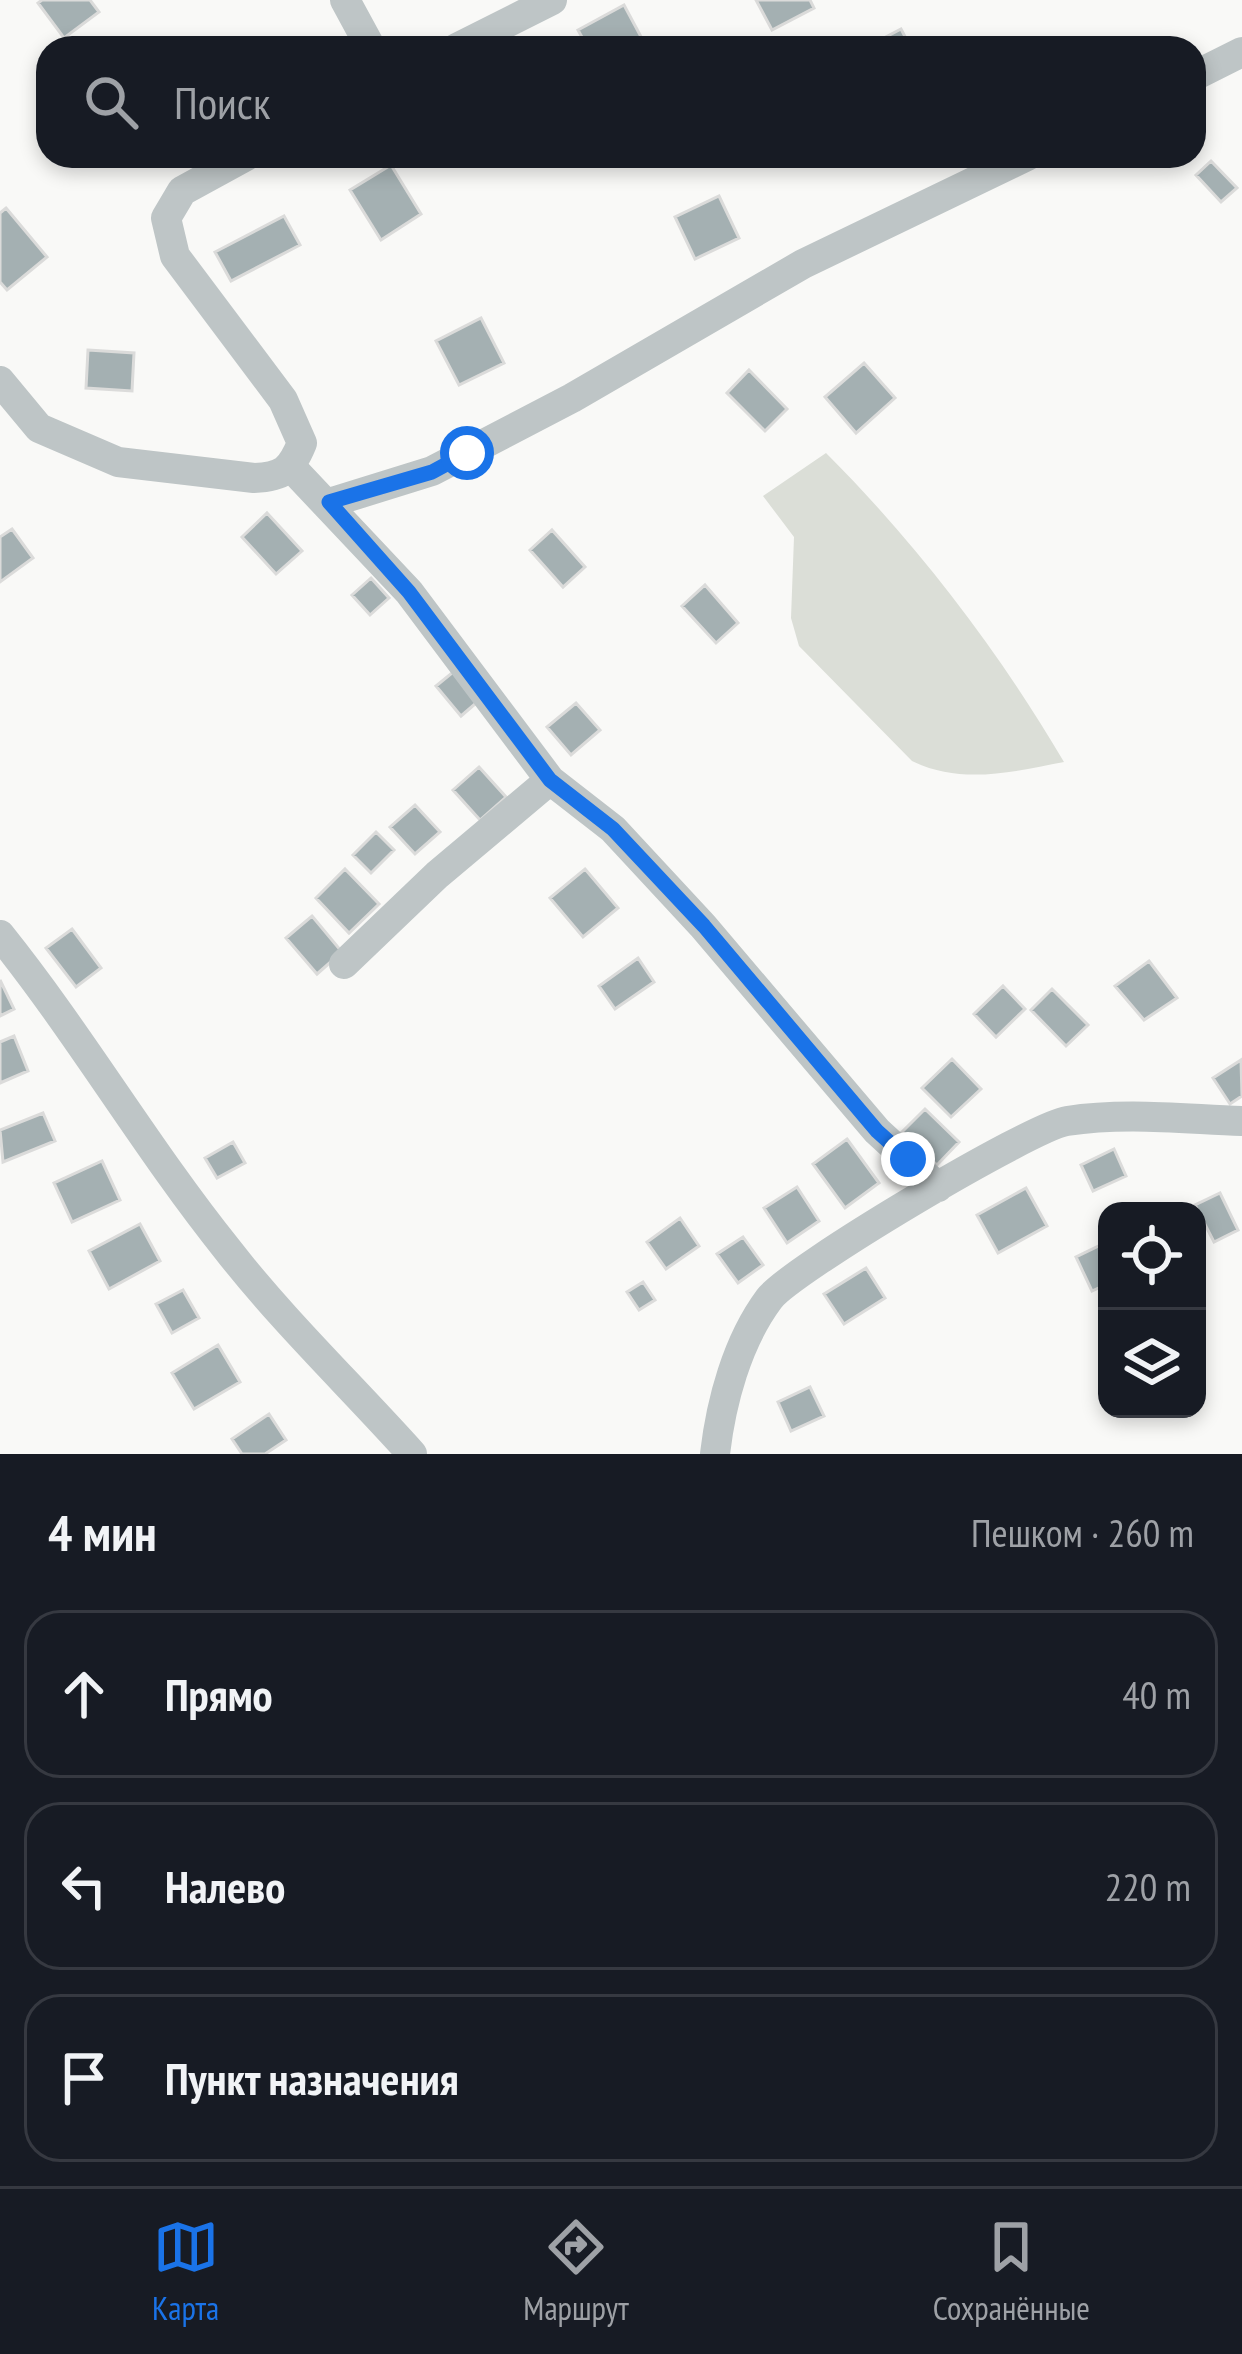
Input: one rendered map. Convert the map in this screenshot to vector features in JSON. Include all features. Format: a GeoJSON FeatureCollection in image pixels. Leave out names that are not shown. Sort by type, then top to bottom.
{"type":"FeatureCollection","features":[{"type":"Feature","properties":{"kind":"street"},"geometry":{"type":"LineString","coordinates":[[345,0],[364,36]]}},
{"type":"Feature","properties":{"kind":"street"},"geometry":{"type":"LineString","coordinates":[[481,36],[552,0]]}},
{"type":"Feature","properties":{"kind":"street"},"geometry":{"type":"LineString","coordinates":[[1206,70],[1242,52]]}},
{"type":"Feature","properties":{"kind":"street"},"geometry":{"type":"LineString","coordinates":[[0,381],[39,428],[118,462],[254,478],[276,477],[292,468],[302,443],[283,400],[175,256],[166,218],[182,191],[224,168]]}},
{"type":"Feature","properties":{"kind":"street"},"geometry":{"type":"LineString","coordinates":[[329,502],[432,472],[572,398],[803,264],[1002,168]]}},
{"type":"Feature","properties":{"kind":"street"},"geometry":{"type":"LineString","coordinates":[[292,468],[409,592],[550,780],[613,829],[704,926],[877,1131],[938,1187]]}},
{"type":"Feature","properties":{"kind":"street"},"geometry":{"type":"LineString","coordinates":[[344,964],[437,875],[550,780]]}},
{"type":"Feature","properties":{"kind":"street"},"geometry":{"type":"LineString","coordinates":[[0,935],[45,991],[128,1118],[229,1252],[412,1454]]}},
{"type":"Feature","properties":{"kind":"street"},"geometry":{"type":"LineString","coordinates":[[715,1454],[718,1426],[740,1351],[769,1298],[792,1276],[938,1187],[1061,1121],[1119,1116],[1242,1121]]}},
{"type":"Feature","properties":{"kind":"shaded area"},"geometry":{"type":"Polygon","coordinates":[[[826,453],[955,600],[1064,762],[968,774],[912,761],[799,646],[791,618],[794,537],[763,496],[826,453]]]}},
{"type":"Feature","properties":{"kind":"building"},"geometry":{"type":"Polygon","coordinates":[[[90,0],[99,12],[63,36],[38,3],[90,0]]]}},
{"type":"Feature","properties":{"kind":"building"},"geometry":{"type":"Polygon","coordinates":[[[756,0],[810,0],[814,8],[772,30],[756,0]]]}},
{"type":"Feature","properties":{"kind":"building"},"geometry":{"type":"Polygon","coordinates":[[[624,5],[641,36],[581,36],[578,30],[624,5]]]}},
{"type":"Feature","properties":{"kind":"building"},"geometry":{"type":"Polygon","coordinates":[[[1211,161],[1237,188],[1221,202],[1196,175],[1211,161]]]}},
{"type":"Feature","properties":{"kind":"building"},"geometry":{"type":"Polygon","coordinates":[[[393,168],[421,214],[381,240],[350,190],[393,168]]]}},
{"type":"Feature","properties":{"kind":"building"},"geometry":{"type":"Polygon","coordinates":[[[719,196],[739,238],[695,259],[675,217],[719,196]]]}},
{"type":"Feature","properties":{"kind":"building"},"geometry":{"type":"Polygon","coordinates":[[[6,208],[47,257],[7,290],[0,282],[0,213],[6,208]]]}},
{"type":"Feature","properties":{"kind":"building"},"geometry":{"type":"Polygon","coordinates":[[[284,216],[300,245],[231,281],[215,252],[284,216]]]}},
{"type":"Feature","properties":{"kind":"building"},"geometry":{"type":"Polygon","coordinates":[[[481,318],[504,363],[459,385],[436,341],[481,318]]]}},
{"type":"Feature","properties":{"kind":"building"},"geometry":{"type":"Polygon","coordinates":[[[88,350],[134,353],[132,391],[86,388],[88,350]]]}},
{"type":"Feature","properties":{"kind":"building"},"geometry":{"type":"Polygon","coordinates":[[[864,363],[895,398],[856,433],[825,397],[864,363]]]}},
{"type":"Feature","properties":{"kind":"building"},"geometry":{"type":"Polygon","coordinates":[[[749,370],[787,409],[765,431],[727,393],[749,370]]]}},
{"type":"Feature","properties":{"kind":"building"},"geometry":{"type":"Polygon","coordinates":[[[267,513],[302,551],[276,574],[242,537],[267,513]]]}},
{"type":"Feature","properties":{"kind":"building"},"geometry":{"type":"Polygon","coordinates":[[[12,529],[33,558],[0,582],[0,537],[12,529]]]}},
{"type":"Feature","properties":{"kind":"building"},"geometry":{"type":"Polygon","coordinates":[[[552,530],[585,567],[563,587],[530,550],[552,530]]]}},
{"type":"Feature","properties":{"kind":"building"},"geometry":{"type":"Polygon","coordinates":[[[371,578],[389,598],[370,615],[352,595],[371,578]]]}},
{"type":"Feature","properties":{"kind":"building"},"geometry":{"type":"Polygon","coordinates":[[[705,585],[738,623],[716,643],[682,606],[705,585]]]}},
{"type":"Feature","properties":{"kind":"building"},"geometry":{"type":"Polygon","coordinates":[[[458,668],[482,698],[461,716],[436,686],[458,668]]]}},
{"type":"Feature","properties":{"kind":"building"},"geometry":{"type":"Polygon","coordinates":[[[576,703],[600,730],[571,755],[547,727],[576,703]]]}},
{"type":"Feature","properties":{"kind":"building"},"geometry":{"type":"Polygon","coordinates":[[[479,767],[506,797],[480,820],[453,790],[479,767]]]}},
{"type":"Feature","properties":{"kind":"building"},"geometry":{"type":"Polygon","coordinates":[[[415,805],[440,832],[415,854],[390,827],[415,805]]]}},
{"type":"Feature","properties":{"kind":"building"},"geometry":{"type":"Polygon","coordinates":[[[376,832],[394,850],[371,873],[353,855],[376,832]]]}},
{"type":"Feature","properties":{"kind":"building"},"geometry":{"type":"Polygon","coordinates":[[[345,869],[379,904],[349,933],[316,898],[345,869]]]}},
{"type":"Feature","properties":{"kind":"building"},"geometry":{"type":"Polygon","coordinates":[[[585,869],[618,908],[583,937],[550,898],[585,869]]]}},
{"type":"Feature","properties":{"kind":"building"},"geometry":{"type":"Polygon","coordinates":[[[312,916],[342,952],[317,974],[286,938],[312,916]]]}},
{"type":"Feature","properties":{"kind":"building"},"geometry":{"type":"Polygon","coordinates":[[[72,929],[101,968],[76,987],[46,948],[72,929]]]}},
{"type":"Feature","properties":{"kind":"building"},"geometry":{"type":"Polygon","coordinates":[[[638,958],[654,982],[615,1009],[599,986],[638,958]]]}},
{"type":"Feature","properties":{"kind":"building"},"geometry":{"type":"Polygon","coordinates":[[[1149,961],[1177,998],[1144,1020],[1115,986],[1149,961]]]}},
{"type":"Feature","properties":{"kind":"building"},"geometry":{"type":"Polygon","coordinates":[[[0,980],[14,1009],[0,1016],[0,980]]]}},
{"type":"Feature","properties":{"kind":"building"},"geometry":{"type":"Polygon","coordinates":[[[1003,986],[1025,1009],[996,1037],[974,1014],[1003,986]]]}},
{"type":"Feature","properties":{"kind":"building"},"geometry":{"type":"Polygon","coordinates":[[[1052,989],[1088,1025],[1066,1046],[1031,1010],[1052,989]]]}},
{"type":"Feature","properties":{"kind":"building"},"geometry":{"type":"Polygon","coordinates":[[[14,1036],[28,1071],[0,1083],[0,1042],[14,1036]]]}},
{"type":"Feature","properties":{"kind":"building"},"geometry":{"type":"Polygon","coordinates":[[[952,1059],[981,1089],[951,1117],[922,1088],[952,1059]]]}},
{"type":"Feature","properties":{"kind":"building"},"geometry":{"type":"Polygon","coordinates":[[[1241,1060],[1242,1096],[1230,1104],[1213,1078],[1241,1060]]]}},
{"type":"Feature","properties":{"kind":"building"},"geometry":{"type":"Polygon","coordinates":[[[925,1109],[959,1142],[937,1165],[902,1132],[925,1109]]]}},
{"type":"Feature","properties":{"kind":"building"},"geometry":{"type":"Polygon","coordinates":[[[43,1113],[55,1141],[3,1162],[0,1130],[43,1113]]]}},
{"type":"Feature","properties":{"kind":"building"},"geometry":{"type":"Polygon","coordinates":[[[847,1139],[879,1183],[845,1208],[813,1164],[847,1139]]]}},
{"type":"Feature","properties":{"kind":"building"},"geometry":{"type":"Polygon","coordinates":[[[233,1142],[245,1163],[217,1178],[205,1158],[233,1142]]]}},
{"type":"Feature","properties":{"kind":"building"},"geometry":{"type":"Polygon","coordinates":[[[1114,1149],[1126,1176],[1093,1191],[1081,1165],[1114,1149]]]}},
{"type":"Feature","properties":{"kind":"building"},"geometry":{"type":"Polygon","coordinates":[[[102,1161],[120,1200],[72,1222],[54,1183],[102,1161]]]}},
{"type":"Feature","properties":{"kind":"building"},"geometry":{"type":"Polygon","coordinates":[[[797,1187],[819,1221],[787,1243],[764,1208],[797,1187]]]}},
{"type":"Feature","properties":{"kind":"building"},"geometry":{"type":"Polygon","coordinates":[[[1026,1188],[1047,1226],[998,1253],[977,1215],[1026,1188]]]}},
{"type":"Feature","properties":{"kind":"building"},"geometry":{"type":"Polygon","coordinates":[[[1220,1193],[1238,1230],[1214,1242],[1206,1226],[1206,1202],[1201,1202],[1220,1193]]]}},
{"type":"Feature","properties":{"kind":"building"},"geometry":{"type":"Polygon","coordinates":[[[680,1218],[699,1246],[666,1269],[647,1242],[680,1218]]]}},
{"type":"Feature","properties":{"kind":"building"},"geometry":{"type":"Polygon","coordinates":[[[140,1224],[160,1261],[109,1289],[89,1251],[140,1224]]]}},
{"type":"Feature","properties":{"kind":"building"},"geometry":{"type":"Polygon","coordinates":[[[743,1237],[763,1265],[738,1283],[717,1254],[743,1237]]]}},
{"type":"Feature","properties":{"kind":"building"},"geometry":{"type":"Polygon","coordinates":[[[1098,1246],[1098,1288],[1092,1291],[1076,1257],[1098,1246]]]}},
{"type":"Feature","properties":{"kind":"building"},"geometry":{"type":"Polygon","coordinates":[[[866,1268],[885,1298],[844,1324],[824,1294],[866,1268]]]}},
{"type":"Feature","properties":{"kind":"building"},"geometry":{"type":"Polygon","coordinates":[[[643,1282],[655,1300],[639,1310],[627,1292],[643,1282]]]}},
{"type":"Feature","properties":{"kind":"building"},"geometry":{"type":"Polygon","coordinates":[[[183,1290],[199,1318],[172,1333],[156,1304],[183,1290]]]}},
{"type":"Feature","properties":{"kind":"building"},"geometry":{"type":"Polygon","coordinates":[[[218,1345],[240,1382],[194,1409],[172,1373],[218,1345]]]}},
{"type":"Feature","properties":{"kind":"building"},"geometry":{"type":"Polygon","coordinates":[[[810,1387],[824,1416],[791,1431],[778,1402],[810,1387]]]}},
{"type":"Feature","properties":{"kind":"building"},"geometry":{"type":"Polygon","coordinates":[[[269,1414],[286,1440],[265,1454],[242,1454],[232,1439],[269,1414]]]}},
{"type":"Feature","properties":{"kind":"route"},"geometry":{"type":"LineString","coordinates":[[467,453],[432,472],[329,502],[409,592],[550,780],[613,829],[704,926],[877,1131],[908,1159]]}}]}
